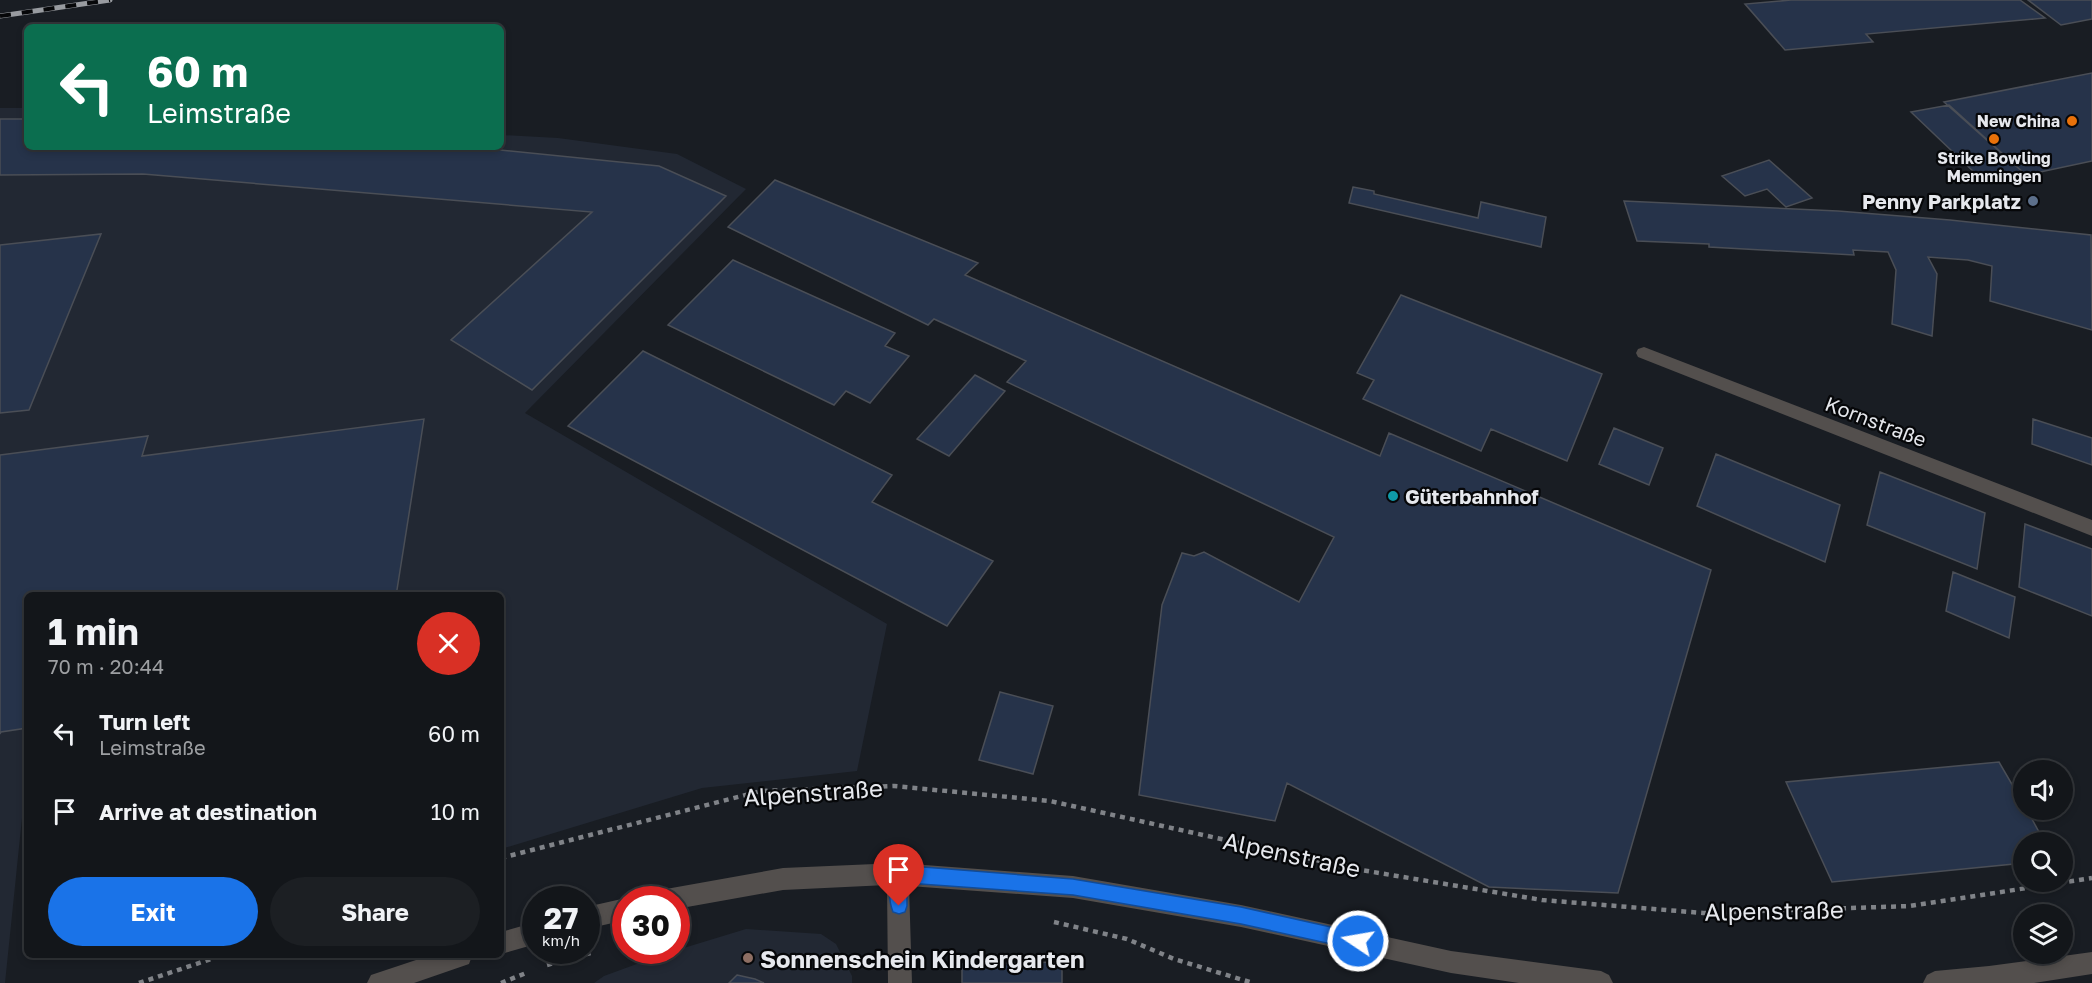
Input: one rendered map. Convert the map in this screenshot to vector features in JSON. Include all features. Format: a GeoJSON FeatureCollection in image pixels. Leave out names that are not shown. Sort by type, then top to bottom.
{"type":"FeatureCollection","features":[{"type":"Feature","properties":{"kind":"street","name":"Kornstraße"},"geometry":{"type":"LineString","coordinates":[[1644,353],[2092,528]]}},
{"type":"Feature","properties":{"kind":"street"},"geometry":{"type":"LineString","coordinates":[[898,874],[900,983]]}},
{"type":"Feature","properties":{"kind":"street"},"geometry":{"type":"LineString","coordinates":[[690,896],[783,879],[898,874],[1073,887],[1241,916],[1451,962],[1601,983]]}},
{"type":"Feature","properties":{"kind":"street"},"geometry":{"type":"LineString","coordinates":[[504,942],[522,937]]}},
{"type":"Feature","properties":{"kind":"street"},"geometry":{"type":"LineString","coordinates":[[379,983],[455,958]]}},
{"type":"Feature","properties":{"kind":"street"},"geometry":{"type":"LineString","coordinates":[[1935,983],[1990,981],[2092,963]]}},
{"type":"Feature","properties":{"kind":"path","name":"Alpenstraße"},"geometry":{"type":"LineString","coordinates":[[504,857],[761,791],[894,786],[1050,801],[1361,870],[1542,900],[1703,913],[1910,906],[2092,878]]}},
{"type":"Feature","properties":{"kind":"path"},"geometry":{"type":"LineString","coordinates":[[1043,920],[1128,939],[1174,959],[1253,983]]}},
{"type":"Feature","properties":{"kind":"path"},"geometry":{"type":"LineString","coordinates":[[543,966],[605,950]]}},
{"type":"Feature","properties":{"kind":"path"},"geometry":{"type":"LineString","coordinates":[[139,983],[214,958]]}},
{"type":"Feature","properties":{"kind":"path"},"geometry":{"type":"LineString","coordinates":[[501,983],[532,970]]}},
{"type":"Feature","properties":{"kind":"shaded area"},"geometry":{"type":"Polygon","coordinates":[[[0,108],[24,108],[24,150],[504,150],[504,135],[558,138],[677,154],[746,189],[525,413],[887,624],[857,771],[702,788],[504,848],[504,592],[24,592],[24,799],[5,983],[0,983],[0,108]]]}},
{"type":"Feature","properties":{"kind":"shaded area","name":"Sonnenschein Kindergarten"},"geometry":{"type":"Polygon","coordinates":[[[746,929],[821,934],[836,944],[852,976],[852,983],[594,983],[604,976],[637,964],[690,964],[690,946],[746,929]]]}},
{"type":"Feature","properties":{"kind":"building"},"geometry":{"type":"Polygon","coordinates":[[[1791,0],[2020,0],[2045,18],[1866,34],[1873,42],[1785,50],[1745,4],[1791,0]]]}},
{"type":"Feature","properties":{"kind":"building"},"geometry":{"type":"Polygon","coordinates":[[[2028,0],[2092,0],[2092,19],[2061,25],[2028,0]]]}},
{"type":"Feature","properties":{"kind":"building"},"geometry":{"type":"Polygon","coordinates":[[[2092,73],[2092,161],[2026,175],[1944,102],[2092,73]]]}},
{"type":"Feature","properties":{"kind":"building"},"geometry":{"type":"Polygon","coordinates":[[[1949,105],[2026,175],[1976,174],[1911,112],[1949,105]]]}},
{"type":"Feature","properties":{"kind":"building"},"geometry":{"type":"Polygon","coordinates":[[[0,119],[24,119],[24,150],[500,150],[659,166],[726,196],[532,390],[451,340],[592,212],[143,174],[0,175],[0,119]]]}},
{"type":"Feature","properties":{"kind":"building"},"geometry":{"type":"Polygon","coordinates":[[[1769,160],[1812,198],[1786,207],[1767,189],[1745,196],[1722,176],[1769,160]]]}},
{"type":"Feature","properties":{"kind":"building","name":"Güterbahnhof"},"geometry":{"type":"Polygon","coordinates":[[[775,180],[978,263],[965,275],[1380,456],[1389,433],[1711,570],[1618,893],[1489,887],[1287,783],[1275,821],[1139,795],[1162,605],[1182,553],[1194,556],[1204,552],[1299,602],[1334,537],[1007,382],[1026,361],[934,319],[928,325],[728,227],[775,180]]]}},
{"type":"Feature","properties":{"kind":"building"},"geometry":{"type":"Polygon","coordinates":[[[1353,187],[1478,218],[1481,202],[1546,217],[1541,247],[1349,203],[1353,187]]]}},
{"type":"Feature","properties":{"kind":"building"},"geometry":{"type":"Polygon","coordinates":[[[1624,201],[1838,211],[2091,235],[2092,330],[1990,301],[1992,266],[1968,260],[1928,257],[1937,274],[1932,336],[1892,324],[1896,270],[1888,252],[1853,250],[1854,255],[1637,241],[1624,201]]]}},
{"type":"Feature","properties":{"kind":"building"},"geometry":{"type":"Polygon","coordinates":[[[101,234],[29,410],[0,413],[0,245],[101,234]]]}},
{"type":"Feature","properties":{"kind":"building"},"geometry":{"type":"Polygon","coordinates":[[[733,260],[895,333],[885,346],[909,356],[870,403],[846,391],[834,405],[668,325],[733,260]]]}},
{"type":"Feature","properties":{"kind":"building"},"geometry":{"type":"Polygon","coordinates":[[[1401,295],[1602,374],[1567,461],[1491,429],[1481,451],[1363,399],[1374,380],[1357,373],[1401,295]]]}},
{"type":"Feature","properties":{"kind":"building"},"geometry":{"type":"Polygon","coordinates":[[[643,351],[892,475],[872,502],[993,561],[947,626],[568,426],[643,351]]]}},
{"type":"Feature","properties":{"kind":"building"},"geometry":{"type":"Polygon","coordinates":[[[975,375],[1005,391],[949,456],[917,439],[975,375]]]}},
{"type":"Feature","properties":{"kind":"building"},"geometry":{"type":"Polygon","coordinates":[[[424,419],[397,592],[24,592],[24,728],[0,734],[0,455],[148,436],[142,456],[424,419]]]}},
{"type":"Feature","properties":{"kind":"building"},"geometry":{"type":"Polygon","coordinates":[[[2033,419],[2092,438],[2092,465],[2032,444],[2033,419]]]}},
{"type":"Feature","properties":{"kind":"building"},"geometry":{"type":"Polygon","coordinates":[[[1614,428],[1663,448],[1649,485],[1599,464],[1614,428]]]}},
{"type":"Feature","properties":{"kind":"building"},"geometry":{"type":"Polygon","coordinates":[[[1716,454],[1840,505],[1825,562],[1697,506],[1716,454]]]}},
{"type":"Feature","properties":{"kind":"building"},"geometry":{"type":"Polygon","coordinates":[[[1880,472],[1985,513],[1977,569],[1867,525],[1880,472]]]}},
{"type":"Feature","properties":{"kind":"building"},"geometry":{"type":"Polygon","coordinates":[[[2025,524],[2092,549],[2092,616],[2019,587],[2025,524]]]}},
{"type":"Feature","properties":{"kind":"building"},"geometry":{"type":"Polygon","coordinates":[[[1953,572],[2015,597],[2009,638],[1946,611],[1953,572]]]}},
{"type":"Feature","properties":{"kind":"building"},"geometry":{"type":"Polygon","coordinates":[[[1000,692],[1053,706],[1033,774],[979,760],[1000,692]]]}},
{"type":"Feature","properties":{"kind":"building"},"geometry":{"type":"Polygon","coordinates":[[[1999,762],[2013,786],[2013,820],[2032,820],[2039,832],[2013,832],[2013,864],[1832,882],[1786,782],[1999,762]]]}},
{"type":"Feature","properties":{"kind":"building"},"geometry":{"type":"Polygon","coordinates":[[[1062,962],[1062,983],[962,983],[962,964],[1062,962]]]}},
{"type":"Feature","properties":{"kind":"building"},"geometry":{"type":"Polygon","coordinates":[[[737,975],[755,979],[764,983],[729,983],[737,975]]]}},
{"type":"Feature","properties":{"kind":"railway"},"geometry":{"type":"LineString","coordinates":[[0,16],[110,0]]}},
{"type":"Feature","properties":{"kind":"place","name":"New China"},"geometry":{"type":"Point","coordinates":[2072,121]}},
{"type":"Feature","properties":{"kind":"place","name":"Strike Bowling Memmingen"},"geometry":{"type":"Point","coordinates":[1994,139]}},
{"type":"Feature","properties":{"kind":"place","name":"Penny Parkplatz"},"geometry":{"type":"Point","coordinates":[2033,201]}},
{"type":"Feature","properties":{"kind":"place","name":"Güterbahnhof"},"geometry":{"type":"Point","coordinates":[1393,496]}},
{"type":"Feature","properties":{"kind":"place","name":"Sonnenschein Kindergarten"},"geometry":{"type":"Point","coordinates":[748,958]}},
{"type":"Feature","properties":{"kind":"route"},"geometry":{"type":"LineString","coordinates":[[899,906],[898,874],[1073,887],[1241,916],[1358,941]]}}]}
